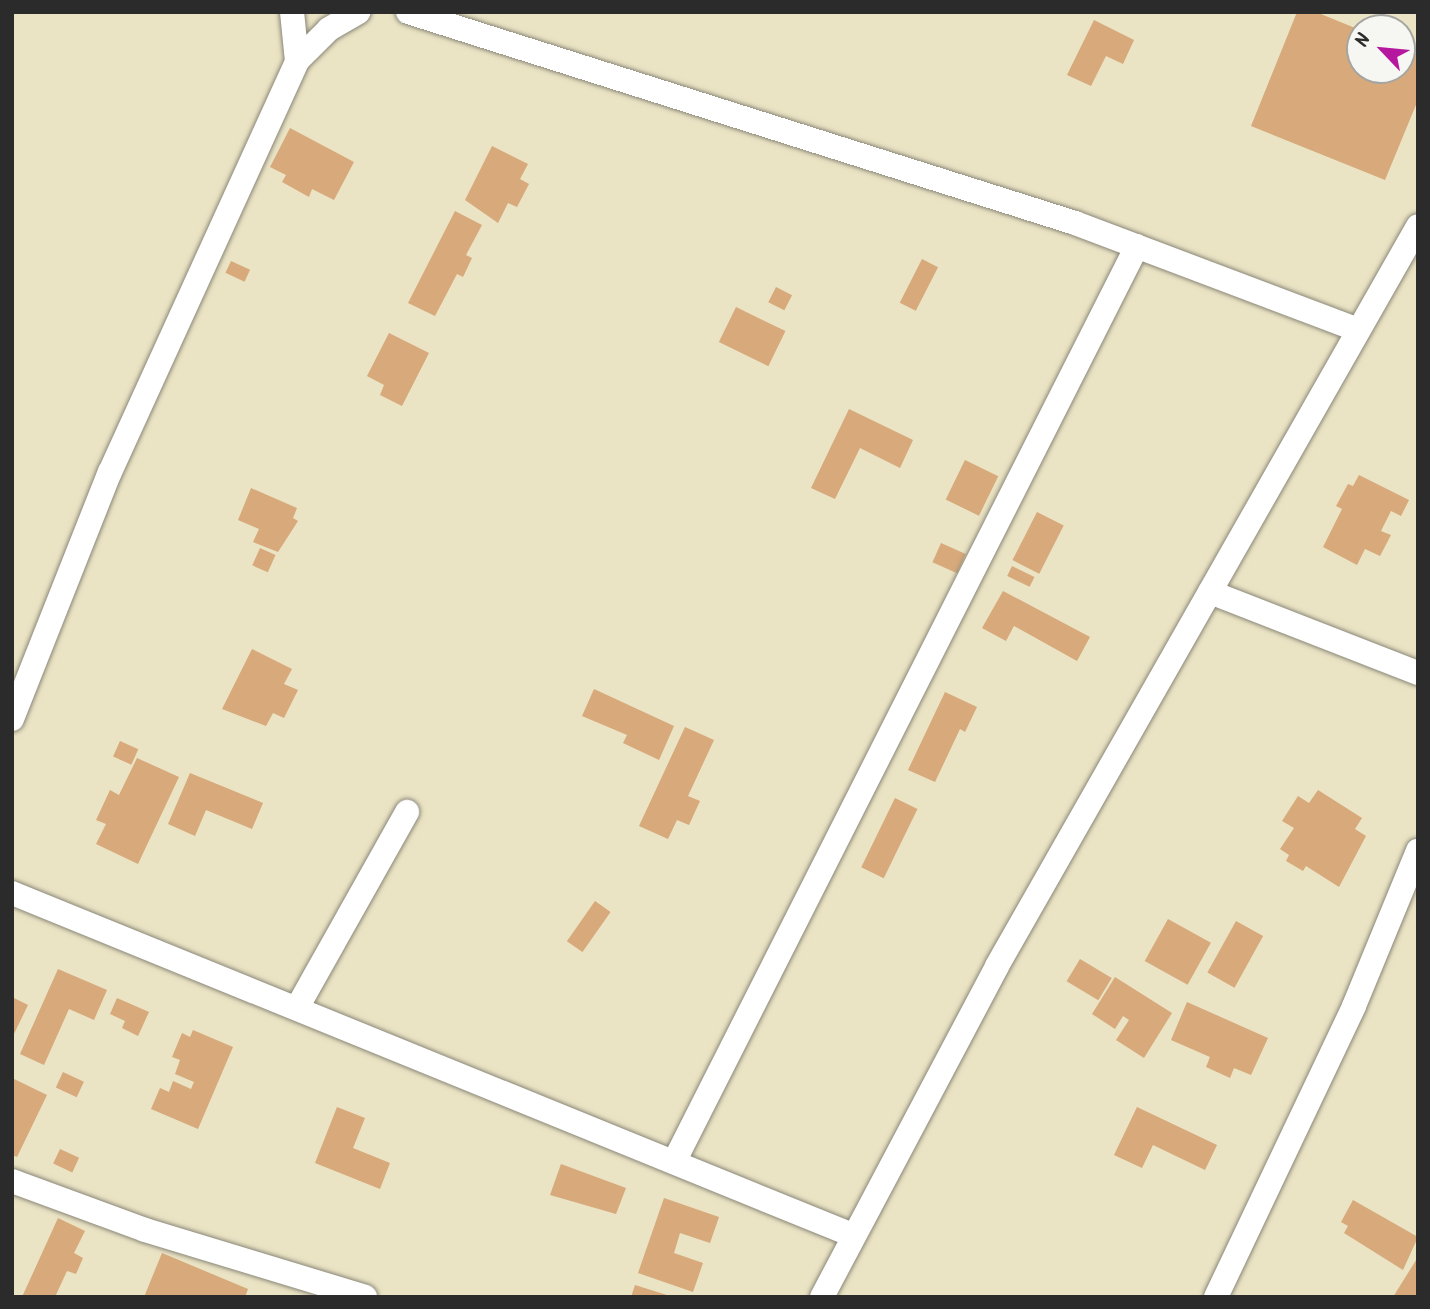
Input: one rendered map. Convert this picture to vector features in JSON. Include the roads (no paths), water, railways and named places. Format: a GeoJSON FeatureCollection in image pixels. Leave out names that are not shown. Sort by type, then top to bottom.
{"type":"FeatureCollection","features":[{"type":"Feature","properties":{"kind":"street"},"geometry":{"type":"LineString","coordinates":[[292,12],[296,61]]}},
{"type":"Feature","properties":{"kind":"street"},"geometry":{"type":"LineString","coordinates":[[12,719],[110,471],[296,61],[329,29],[359,12]]}},
{"type":"Feature","properties":{"kind":"street"},"geometry":{"type":"LineString","coordinates":[[408,12],[1137,246],[1356,329]]}},
{"type":"Feature","properties":{"kind":"street"},"geometry":{"type":"LineString","coordinates":[[822,1297],[852,1234],[997,966],[1356,329],[1418,226]]}},
{"type":"Feature","properties":{"kind":"street"},"geometry":{"type":"LineString","coordinates":[[675,1160],[1137,246]]}},
{"type":"Feature","properties":{"kind":"street"},"geometry":{"type":"LineString","coordinates":[[1209,592],[1418,673]]}},
{"type":"Feature","properties":{"kind":"street"},"geometry":{"type":"LineString","coordinates":[[297,1008],[407,812]]}},
{"type":"Feature","properties":{"kind":"street"},"geometry":{"type":"LineString","coordinates":[[1216,1297],[1353,1006],[1418,851]]}},
{"type":"Feature","properties":{"kind":"street"},"geometry":{"type":"LineString","coordinates":[[12,893],[852,1234]]}},
{"type":"Feature","properties":{"kind":"street"},"geometry":{"type":"LineString","coordinates":[[12,1181],[145,1230],[365,1297]]}}]}
